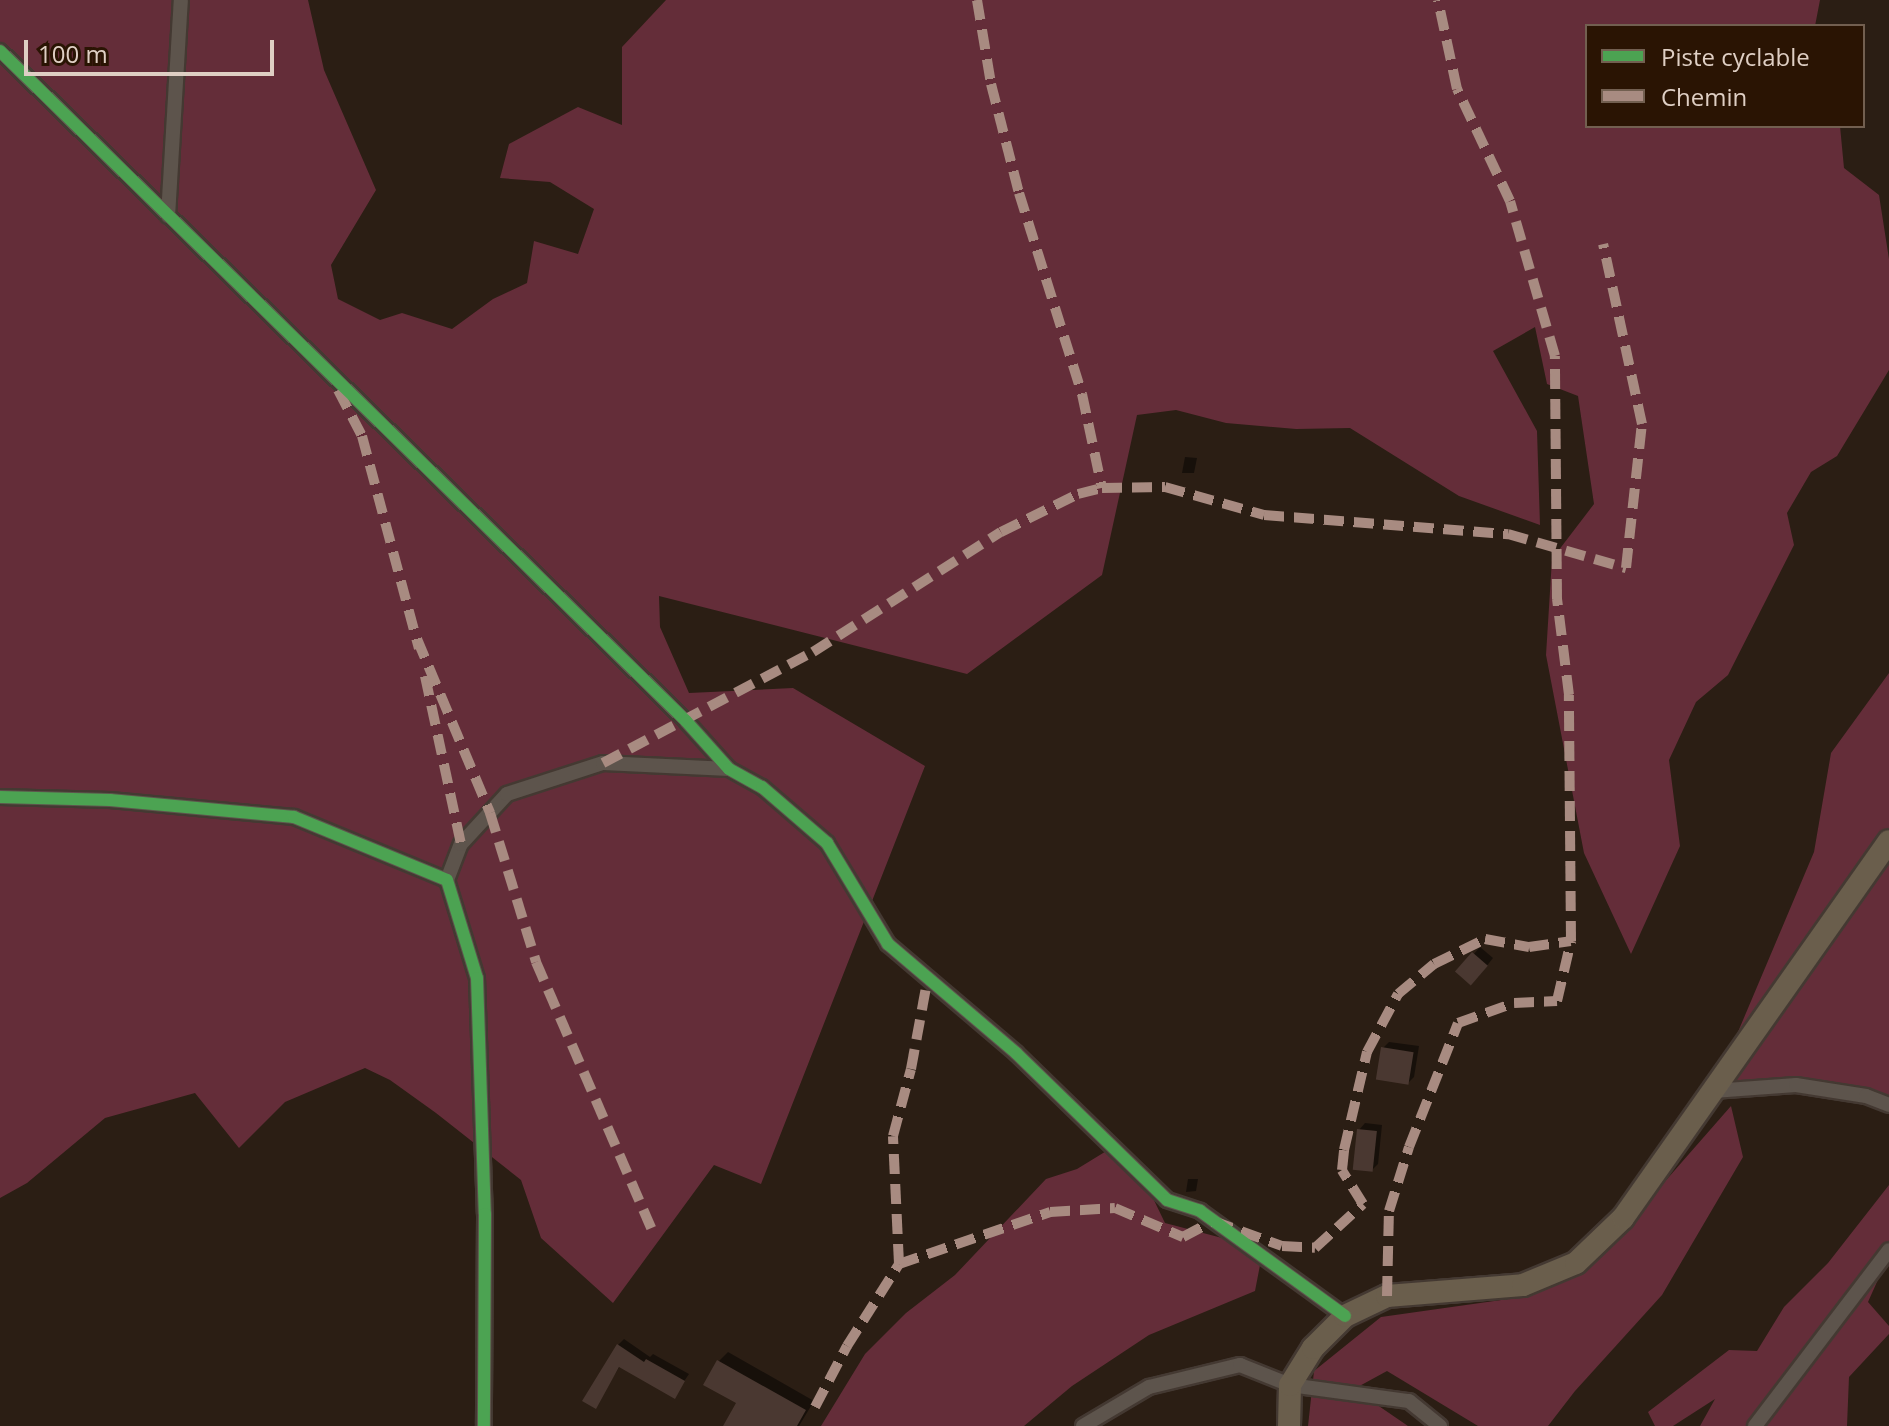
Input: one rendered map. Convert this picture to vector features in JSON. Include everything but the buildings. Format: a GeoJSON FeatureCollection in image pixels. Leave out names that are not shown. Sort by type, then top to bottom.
{"type":"FeatureCollection","features":[{"type":"Feature","properties":{"kind":"main road"},"geometry":{"type":"LineString","coordinates":[[1289,1426],[1290,1385],[1313,1348],[1345,1316],[1387,1296],[1523,1285],[1576,1263],[1623,1218],[1889,841]]}},
{"type":"Feature","properties":{"kind":"street"},"geometry":{"type":"LineString","coordinates":[[168,216],[181,0]]}},
{"type":"Feature","properties":{"kind":"street"},"geometry":{"type":"LineString","coordinates":[[0,51],[686,721],[729,769],[762,787],[827,843],[888,944],[1016,1053],[1167,1200],[1200,1211],[1345,1316]]}},
{"type":"Feature","properties":{"kind":"street"},"geometry":{"type":"LineString","coordinates":[[484,1426],[485,1214],[477,978],[447,880],[461,844],[507,794],[603,763],[729,769]]}},
{"type":"Feature","properties":{"kind":"street"},"geometry":{"type":"LineString","coordinates":[[0,797],[110,800],[294,817],[447,880]]}},
{"type":"Feature","properties":{"kind":"street"},"geometry":{"type":"LineString","coordinates":[[1713,1091],[1796,1085],[1866,1096],[1889,1105]]}},
{"type":"Feature","properties":{"kind":"street"},"geometry":{"type":"LineString","coordinates":[[1755,1426],[1889,1250]]}},
{"type":"Feature","properties":{"kind":"street"},"geometry":{"type":"LineString","coordinates":[[1083,1426],[1149,1387],[1240,1365],[1290,1385],[1409,1401],[1440,1426]]}},
{"type":"Feature","properties":{"kind":"shaded area"},"geometry":{"type":"Polygon","coordinates":[[[0,0],[308,0],[324,70],[376,190],[331,265],[338,299],[380,320],[402,313],[452,329],[493,299],[527,283],[534,241],[578,254],[594,209],[550,182],[500,178],[509,144],[578,107],[622,125],[622,47],[666,0],[1820,0],[1815,24],[1585,24],[1585,128],[1840,128],[1844,168],[1879,195],[1889,259],[1889,370],[1837,456],[1811,472],[1787,513],[1794,545],[1728,675],[1696,702],[1669,760],[1680,846],[1631,954],[1584,853],[1546,655],[1552,559],[1594,504],[1578,396],[1547,384],[1535,327],[1493,351],[1537,431],[1540,525],[1459,496],[1350,428],[1296,429],[1226,423],[1176,410],[1137,415],[1102,575],[967,674],[659,596],[660,627],[689,693],[793,688],[925,766],[761,1184],[714,1165],[613,1303],[541,1238],[521,1180],[436,1113],[390,1080],[365,1068],[285,1102],[239,1148],[195,1093],[105,1118],[27,1183],[0,1198],[0,0]]]}},
{"type":"Feature","properties":{"kind":"shaded area"},"geometry":{"type":"Polygon","coordinates":[[[1889,673],[1889,1109],[1796,1085],[1713,1091],[1814,852],[1831,753],[1889,673]]]}},
{"type":"Feature","properties":{"kind":"shaded area"},"geometry":{"type":"Polygon","coordinates":[[[1731,1106],[1743,1157],[1662,1295],[1575,1391],[1548,1426],[1478,1426],[1387,1371],[1354,1389],[1408,1426],[1308,1426],[1314,1371],[1381,1317],[1530,1296],[1590,1267],[1731,1106]]]}},
{"type":"Feature","properties":{"kind":"shaded area"},"geometry":{"type":"Polygon","coordinates":[[[1108,1150],[1151,1194],[1165,1223],[1226,1239],[1261,1260],[1255,1291],[1149,1335],[1072,1386],[1024,1426],[821,1426],[865,1354],[906,1313],[955,1275],[1046,1179],[1077,1169],[1108,1150]]]}},
{"type":"Feature","properties":{"kind":"shaded area"},"geometry":{"type":"Polygon","coordinates":[[[1889,1185],[1889,1255],[1868,1302],[1889,1326],[1889,1334],[1849,1377],[1847,1426],[1700,1426],[1715,1399],[1673,1426],[1655,1426],[1648,1412],[1729,1350],[1757,1351],[1784,1307],[1828,1263],[1889,1185]]]}},
{"type":"Feature","properties":{"kind":"marked path"},"geometry":{"type":"LineString","coordinates":[[977,0],[991,84],[1019,193],[1082,394],[1102,488]]}},
{"type":"Feature","properties":{"kind":"marked path"},"geometry":{"type":"LineString","coordinates":[[1387,1296],[1389,1211],[1409,1147],[1458,1023],[1514,1003],[1557,1001],[1571,941],[1569,695],[1557,599],[1555,356],[1510,201],[1457,89],[1438,0]]}},
{"type":"Feature","properties":{"kind":"marked path"},"geometry":{"type":"LineString","coordinates":[[603,763],[813,652],[1001,532],[1078,494],[1102,488],[1165,487],[1264,515],[1508,534],[1626,568],[1642,424],[1603,244]]}},
{"type":"Feature","properties":{"kind":"marked path"},"geometry":{"type":"LineString","coordinates":[[338,390],[362,436],[419,648]]}},
{"type":"Feature","properties":{"kind":"marked path"},"geometry":{"type":"LineString","coordinates":[[417,639],[490,813],[536,962],[655,1237]]}},
{"type":"Feature","properties":{"kind":"marked path"},"geometry":{"type":"LineString","coordinates":[[425,676],[461,844]]}},
{"type":"Feature","properties":{"kind":"marked path"},"geometry":{"type":"LineString","coordinates":[[899,1264],[1050,1212],[1115,1208],[1183,1237],[1213,1221],[1282,1246],[1315,1248],[1363,1204],[1342,1170],[1344,1150],[1367,1052],[1398,994],[1434,964],[1485,939],[1529,947],[1571,941]]}},
{"type":"Feature","properties":{"kind":"marked path"},"geometry":{"type":"LineString","coordinates":[[815,1407],[847,1346],[899,1264],[893,1136],[911,1069],[928,976]]}},
{"type":"Feature","properties":{"kind":"cycle path"},"geometry":{"type":"LineString","coordinates":[[0,51],[686,721],[729,769],[762,787],[827,843],[888,944],[1016,1053],[1167,1200],[1200,1211],[1345,1316]]}},
{"type":"Feature","properties":{"kind":"cycle path"},"geometry":{"type":"LineString","coordinates":[[0,797],[110,800],[294,817],[447,880],[477,978],[485,1214],[484,1426]]}}]}
